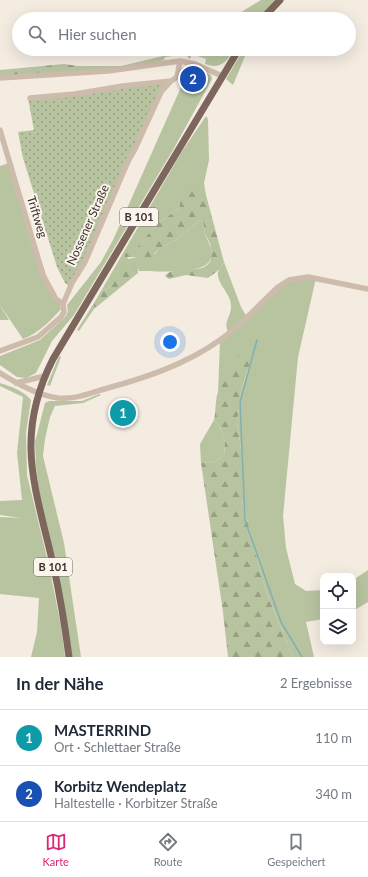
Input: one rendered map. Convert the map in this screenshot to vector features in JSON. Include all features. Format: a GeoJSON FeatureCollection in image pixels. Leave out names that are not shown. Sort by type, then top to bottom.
{"type":"FeatureCollection","features":[{"type":"Feature","properties":{"kind":"main road"},"geometry":{"type":"LineString","coordinates":[[269,12],[280,0]]}},
{"type":"Feature","properties":{"kind":"main road","name":"B 101"},"geometry":{"type":"LineString","coordinates":[[69,657],[59,594],[32,472],[31,438],[39,393],[53,359],[235,56]]}},
{"type":"Feature","properties":{"kind":"street"},"geometry":{"type":"LineString","coordinates":[[0,78],[108,71],[180,61],[195,64],[222,76]]}},
{"type":"Feature","properties":{"kind":"street"},"geometry":{"type":"LineString","coordinates":[[178,77],[180,61]]}},
{"type":"Feature","properties":{"kind":"street"},"geometry":{"type":"LineString","coordinates":[[30,98],[75,94],[142,83],[171,81],[178,77],[187,79],[195,64]]}},
{"type":"Feature","properties":{"kind":"street","name":"Nossener Straße"},"geometry":{"type":"LineString","coordinates":[[0,351],[29,341],[46,331],[61,317],[64,312],[63,304],[72,283],[85,262],[129,158],[134,151],[161,92],[171,81]]}},
{"type":"Feature","properties":{"kind":"street","name":"Triftweg"},"geometry":{"type":"LineString","coordinates":[[0,130],[43,275],[56,299],[63,304]]}},
{"type":"Feature","properties":{"kind":"street"},"geometry":{"type":"LineString","coordinates":[[0,373],[16,383],[39,393],[60,398],[77,397],[145,378],[182,362],[220,341],[278,287],[289,280],[308,277],[368,289]]}},
{"type":"Feature","properties":{"kind":"street"},"geometry":{"type":"LineString","coordinates":[[16,383],[45,376]]}},
{"type":"Feature","properties":{"kind":"green space"},"geometry":{"type":"Polygon","coordinates":[[[261,0],[275,0],[264,12],[241,12],[261,0]]]}},
{"type":"Feature","properties":{"kind":"green space"},"geometry":{"type":"Polygon","coordinates":[[[163,56],[172,56],[165,57],[164,60],[131,67],[78,72],[78,66],[121,66],[163,56]]]}},
{"type":"Feature","properties":{"kind":"green space"},"geometry":{"type":"Polygon","coordinates":[[[198,56],[230,56],[226,61],[216,66],[205,64],[206,59],[198,56]]]}},
{"type":"Feature","properties":{"kind":"green space"},"geometry":{"type":"Polygon","coordinates":[[[240,56],[245,56],[233,85],[226,79],[240,56]]]}},
{"type":"Feature","properties":{"kind":"green space"},"geometry":{"type":"Polygon","coordinates":[[[64,64],[78,66],[78,72],[0,77],[0,70],[64,64]]]}},
{"type":"Feature","properties":{"kind":"green space"},"geometry":{"type":"Polygon","coordinates":[[[200,69],[211,75],[212,79],[173,150],[74,315],[52,341],[36,373],[26,378],[17,377],[0,365],[0,356],[40,340],[65,317],[68,312],[67,305],[101,262],[113,240],[181,87],[188,89],[195,73],[200,69]]]}},
{"type":"Feature","properties":{"kind":"green space"},"geometry":{"type":"Polygon","coordinates":[[[171,81],[166,87],[71,288],[65,283],[57,267],[23,158],[18,132],[34,130],[28,98],[171,81]]]}},
{"type":"Feature","properties":{"kind":"green space"},"geometry":{"type":"Polygon","coordinates":[[[206,116],[208,119],[209,160],[204,183],[206,195],[203,193],[180,202],[179,208],[156,225],[137,249],[126,254],[128,259],[155,254],[159,249],[176,240],[200,220],[203,222],[205,234],[212,253],[210,260],[206,265],[189,270],[139,271],[138,268],[117,271],[112,284],[108,288],[101,291],[181,153],[206,116]]]}},
{"type":"Feature","properties":{"kind":"green space"},"geometry":{"type":"Polygon","coordinates":[[[9,163],[51,290],[63,304],[60,306],[61,309],[44,326],[23,339],[0,305],[0,166],[9,163]]]}},
{"type":"Feature","properties":{"kind":"green space"},"geometry":{"type":"Polygon","coordinates":[[[185,187],[200,189],[206,195],[224,262],[220,269],[208,278],[186,275],[169,279],[165,276],[178,270],[202,268],[208,265],[211,258],[211,246],[205,234],[203,222],[200,220],[176,240],[159,249],[150,258],[125,257],[125,254],[137,248],[156,225],[179,208],[182,191],[185,187]]]}},
{"type":"Feature","properties":{"kind":"green space"},"geometry":{"type":"Polygon","coordinates":[[[224,262],[241,307],[247,317],[289,280],[316,278],[298,357],[283,516],[286,548],[295,584],[306,591],[320,590],[320,620],[306,622],[314,657],[293,657],[266,591],[242,501],[242,455],[237,422],[241,391],[252,360],[227,371],[218,393],[220,341],[229,333],[226,326],[231,311],[231,302],[219,281],[218,272],[224,262]]]}},
{"type":"Feature","properties":{"kind":"green space"},"geometry":{"type":"Polygon","coordinates":[[[123,265],[131,265],[138,268],[138,273],[94,309],[94,303],[101,291],[107,289],[113,283],[119,268],[123,265]]]}},
{"type":"Feature","properties":{"kind":"green space"},"geometry":{"type":"Polygon","coordinates":[[[94,303],[94,309],[79,331],[77,330],[94,303]]]}},
{"type":"Feature","properties":{"kind":"green space"},"geometry":{"type":"Polygon","coordinates":[[[0,305],[9,320],[0,320],[0,305]]]}},
{"type":"Feature","properties":{"kind":"green space"},"geometry":{"type":"Polygon","coordinates":[[[249,351],[253,354],[241,391],[237,422],[242,455],[242,501],[266,591],[293,657],[228,657],[223,612],[201,463],[216,461],[224,455],[224,436],[220,427],[214,420],[217,395],[233,361],[243,353],[249,351]]]}},
{"type":"Feature","properties":{"kind":"green space"},"geometry":{"type":"Polygon","coordinates":[[[59,356],[61,357],[50,386],[47,385],[59,356]]]}},
{"type":"Feature","properties":{"kind":"green space"},"geometry":{"type":"Polygon","coordinates":[[[0,383],[21,391],[31,400],[26,433],[27,475],[49,566],[61,626],[65,657],[31,657],[37,632],[39,598],[0,594],[0,517],[21,518],[0,515],[0,501],[22,500],[17,453],[23,397],[0,386],[0,383]]]}},
{"type":"Feature","properties":{"kind":"green space"},"geometry":{"type":"Polygon","coordinates":[[[99,394],[101,395],[83,403],[55,406],[50,417],[43,456],[64,543],[81,657],[72,657],[39,493],[35,442],[45,403],[49,401],[82,401],[99,394]]]}},
{"type":"Feature","properties":{"kind":"green space"},"geometry":{"type":"Polygon","coordinates":[[[214,420],[220,427],[224,436],[224,455],[216,461],[201,463],[200,444],[214,420]]]}},
{"type":"Feature","properties":{"kind":"green space"},"geometry":{"type":"Polygon","coordinates":[[[368,570],[368,602],[356,609],[356,609],[356,578],[368,570]]]}},
{"type":"Feature","properties":{"kind":"waterway"},"geometry":{"type":"LineString","coordinates":[[257,340],[240,402],[245,520],[281,622],[302,657]]}},
{"type":"Feature","properties":{"kind":"place","name":"Korbitz Wendeplatz"},"geometry":{"type":"Point","coordinates":[193,79]}},
{"type":"Feature","properties":{"kind":"place","name":"MASTERRIND"},"geometry":{"type":"Point","coordinates":[123,413]}}]}
